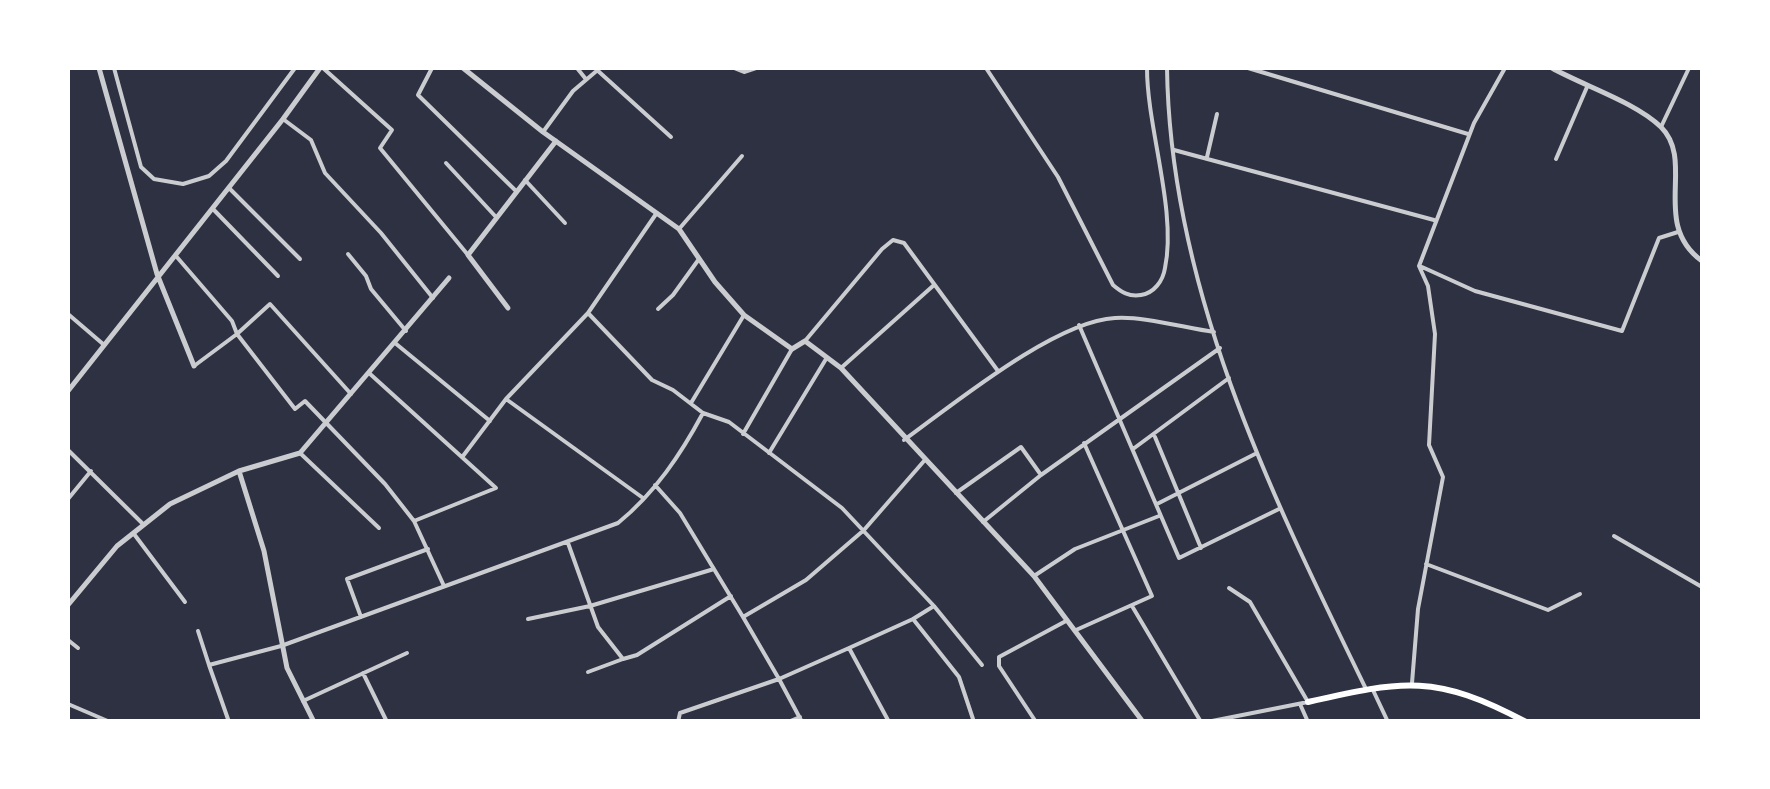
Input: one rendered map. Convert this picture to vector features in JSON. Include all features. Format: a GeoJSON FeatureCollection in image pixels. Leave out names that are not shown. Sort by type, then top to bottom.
{"type":"FeatureCollection","features":[{"type":"Feature","properties":{"kind":"main road"},"geometry":{"type":"LineString","coordinates":[[1304,703],[1412,683],[1473,696],[1526,722]]}},
{"type":"Feature","properties":{"kind":"street"},"geometry":{"type":"LineString","coordinates":[[99,68],[157,274],[194,366],[238,334],[270,304],[351,394]]}},
{"type":"Feature","properties":{"kind":"street"},"geometry":{"type":"LineString","coordinates":[[114,68],[141,167],[154,179],[183,184],[208,176],[226,161],[295,68]]}},
{"type":"Feature","properties":{"kind":"street"},"geometry":{"type":"LineString","coordinates":[[68,388],[321,68],[392,130],[380,148],[508,308]]}},
{"type":"Feature","properties":{"kind":"street"},"geometry":{"type":"LineString","coordinates":[[432,68],[418,95],[516,191]]}},
{"type":"Feature","properties":{"kind":"street"},"geometry":{"type":"LineString","coordinates":[[463,68],[542,132],[678,229],[744,315],[792,349]]}},
{"type":"Feature","properties":{"kind":"street"},"geometry":{"type":"LineString","coordinates":[[577,68],[585,78]]}},
{"type":"Feature","properties":{"kind":"street"},"geometry":{"type":"LineString","coordinates":[[734,68],[744,72],[756,68]]}},
{"type":"Feature","properties":{"kind":"street"},"geometry":{"type":"LineString","coordinates":[[986,68],[1058,177],[1113,285],[1136,296],[1158,285],[1166,265],[1166,228],[1147,68]]}},
{"type":"Feature","properties":{"kind":"street"},"geometry":{"type":"LineString","coordinates":[[1167,68],[1187,246],[1229,378],[1279,509],[1388,722]]}},
{"type":"Feature","properties":{"kind":"street"},"geometry":{"type":"LineString","coordinates":[[1248,68],[1470,135]]}},
{"type":"Feature","properties":{"kind":"street"},"geometry":{"type":"LineString","coordinates":[[1412,683],[1418,608],[1443,477],[1430,445],[1435,334],[1428,286],[1419,266],[1470,135],[1506,68]]}},
{"type":"Feature","properties":{"kind":"street"},"geometry":{"type":"LineString","coordinates":[[1552,68],[1623,103],[1661,127],[1675,148],[1678,232],[1689,251],[1702,261]]}},
{"type":"Feature","properties":{"kind":"street"},"geometry":{"type":"LineString","coordinates":[[1661,127],[1689,68]]}},
{"type":"Feature","properties":{"kind":"street"},"geometry":{"type":"LineString","coordinates":[[542,132],[585,78],[599,69],[670,137]]}},
{"type":"Feature","properties":{"kind":"street"},"geometry":{"type":"LineString","coordinates":[[1556,159],[1587,87]]}},
{"type":"Feature","properties":{"kind":"street"},"geometry":{"type":"LineString","coordinates":[[1208,157],[1218,114]]}},
{"type":"Feature","properties":{"kind":"street"},"geometry":{"type":"LineString","coordinates":[[283,119],[310,140],[325,173],[381,233],[432,298]]}},
{"type":"Feature","properties":{"kind":"street"},"geometry":{"type":"LineString","coordinates":[[468,254],[556,141]]}},
{"type":"Feature","properties":{"kind":"street"},"geometry":{"type":"LineString","coordinates":[[1174,150],[1434,220]]}},
{"type":"Feature","properties":{"kind":"street"},"geometry":{"type":"LineString","coordinates":[[678,229],[742,156]]}},
{"type":"Feature","properties":{"kind":"street"},"geometry":{"type":"LineString","coordinates":[[446,162],[496,217]]}},
{"type":"Feature","properties":{"kind":"street"},"geometry":{"type":"LineString","coordinates":[[525,180],[565,223]]}},
{"type":"Feature","properties":{"kind":"street"},"geometry":{"type":"LineString","coordinates":[[229,188],[300,259]]}},
{"type":"Feature","properties":{"kind":"street"},"geometry":{"type":"LineString","coordinates":[[213,208],[278,276]]}},
{"type":"Feature","properties":{"kind":"street"},"geometry":{"type":"LineString","coordinates":[[463,456],[506,399],[588,314],[656,214]]}},
{"type":"Feature","properties":{"kind":"street"},"geometry":{"type":"LineString","coordinates":[[1419,266],[1475,291],[1622,331],[1660,238],[1678,232]]}},
{"type":"Feature","properties":{"kind":"street"},"geometry":{"type":"LineString","coordinates":[[743,434],[792,349],[805,341],[882,249],[894,240],[904,243],[998,372]]}},
{"type":"Feature","properties":{"kind":"street"},"geometry":{"type":"LineString","coordinates":[[348,254],[406,331]]}},
{"type":"Feature","properties":{"kind":"street"},"geometry":{"type":"LineString","coordinates":[[175,255],[232,322],[295,409],[305,401],[385,484],[414,521],[444,586]]}},
{"type":"Feature","properties":{"kind":"street"},"geometry":{"type":"LineString","coordinates":[[658,309],[699,258]]}},
{"type":"Feature","properties":{"kind":"street"},"geometry":{"type":"LineString","coordinates":[[68,604],[132,532],[170,504],[239,471],[300,453],[448,278]]}},
{"type":"Feature","properties":{"kind":"street"},"geometry":{"type":"LineString","coordinates":[[841,368],[934,285]]}},
{"type":"Feature","properties":{"kind":"street"},"geometry":{"type":"LineString","coordinates":[[68,314],[104,344]]}},
{"type":"Feature","properties":{"kind":"street"},"geometry":{"type":"LineString","coordinates":[[588,314],[652,380],[704,413],[729,422],[842,508],[934,606],[982,665]]}},
{"type":"Feature","properties":{"kind":"street"},"geometry":{"type":"LineString","coordinates":[[691,403],[744,315]]}},
{"type":"Feature","properties":{"kind":"street"},"geometry":{"type":"LineString","coordinates":[[904,440],[998,372],[1078,326],[1116,317],[1214,332]]}},
{"type":"Feature","properties":{"kind":"street"},"geometry":{"type":"LineString","coordinates":[[1078,326],[1179,558],[1279,509]]}},
{"type":"Feature","properties":{"kind":"street"},"geometry":{"type":"LineString","coordinates":[[805,341],[841,368],[1034,576],[1143,722]]}},
{"type":"Feature","properties":{"kind":"street"},"geometry":{"type":"LineString","coordinates":[[395,343],[490,420]]}},
{"type":"Feature","properties":{"kind":"street"},"geometry":{"type":"LineString","coordinates":[[984,522],[1041,475],[1220,348]]}},
{"type":"Feature","properties":{"kind":"street"},"geometry":{"type":"LineString","coordinates":[[769,453],[827,357]]}},
{"type":"Feature","properties":{"kind":"street"},"geometry":{"type":"LineString","coordinates":[[369,373],[496,488],[414,521]]}},
{"type":"Feature","properties":{"kind":"street"},"geometry":{"type":"LineString","coordinates":[[1134,450],[1229,378]]}},
{"type":"Feature","properties":{"kind":"street"},"geometry":{"type":"LineString","coordinates":[[506,399],[643,498]]}},
{"type":"Feature","properties":{"kind":"street"},"geometry":{"type":"LineString","coordinates":[[209,665],[281,646],[618,523],[683,451],[704,413]]}},
{"type":"Feature","properties":{"kind":"street"},"geometry":{"type":"LineString","coordinates":[[1155,436],[1201,548]]}},
{"type":"Feature","properties":{"kind":"street"},"geometry":{"type":"LineString","coordinates":[[1074,631],[1152,596],[1084,444]]}},
{"type":"Feature","properties":{"kind":"street"},"geometry":{"type":"LineString","coordinates":[[956,493],[1021,446],[1041,475]]}},
{"type":"Feature","properties":{"kind":"street"},"geometry":{"type":"LineString","coordinates":[[68,450],[142,523]]}},
{"type":"Feature","properties":{"kind":"street"},"geometry":{"type":"LineString","coordinates":[[300,453],[379,528]]}},
{"type":"Feature","properties":{"kind":"street"},"geometry":{"type":"LineString","coordinates":[[1157,504],[1256,453]]}},
{"type":"Feature","properties":{"kind":"street"},"geometry":{"type":"LineString","coordinates":[[742,617],[806,580],[864,530],[924,461]]}},
{"type":"Feature","properties":{"kind":"street"},"geometry":{"type":"LineString","coordinates":[[68,500],[92,471]]}},
{"type":"Feature","properties":{"kind":"street"},"geometry":{"type":"LineString","coordinates":[[239,471],[264,551],[292,684],[314,722]]}},
{"type":"Feature","properties":{"kind":"street"},"geometry":{"type":"LineString","coordinates":[[655,486],[680,513],[779,679],[801,720],[788,722]]}},
{"type":"Feature","properties":{"kind":"street"},"geometry":{"type":"LineString","coordinates":[[1034,576],[1075,549],[1161,516]]}},
{"type":"Feature","properties":{"kind":"street"},"geometry":{"type":"LineString","coordinates":[[132,532],[185,602]]}},
{"type":"Feature","properties":{"kind":"street"},"geometry":{"type":"LineString","coordinates":[[1614,536],[1702,587]]}},
{"type":"Feature","properties":{"kind":"street"},"geometry":{"type":"LineString","coordinates":[[568,541],[598,627],[624,659]]}},
{"type":"Feature","properties":{"kind":"street"},"geometry":{"type":"LineString","coordinates":[[361,617],[347,579],[428,549]]}},
{"type":"Feature","properties":{"kind":"street"},"geometry":{"type":"LineString","coordinates":[[1426,564],[1548,610],[1580,594]]}},
{"type":"Feature","properties":{"kind":"street"},"geometry":{"type":"LineString","coordinates":[[528,619],[590,606],[714,569]]}},
{"type":"Feature","properties":{"kind":"street"},"geometry":{"type":"LineString","coordinates":[[1229,588],[1250,602],[1304,703],[1308,722]]}},
{"type":"Feature","properties":{"kind":"street"},"geometry":{"type":"LineString","coordinates":[[588,672],[638,656],[731,596]]}},
{"type":"Feature","properties":{"kind":"street"},"geometry":{"type":"LineString","coordinates":[[678,722],[680,712],[779,679],[934,606]]}},
{"type":"Feature","properties":{"kind":"street"},"geometry":{"type":"LineString","coordinates":[[1132,606],[1204,722],[1304,703]]}},
{"type":"Feature","properties":{"kind":"street"},"geometry":{"type":"LineString","coordinates":[[913,618],[958,677],[974,722]]}},
{"type":"Feature","properties":{"kind":"street"},"geometry":{"type":"LineString","coordinates":[[1036,722],[998,666],[1000,657],[1066,621]]}},
{"type":"Feature","properties":{"kind":"street"},"geometry":{"type":"LineString","coordinates":[[198,631],[228,722]]}},
{"type":"Feature","properties":{"kind":"street"},"geometry":{"type":"LineString","coordinates":[[68,640],[78,648]]}},
{"type":"Feature","properties":{"kind":"street"},"geometry":{"type":"LineString","coordinates":[[849,648],[889,722]]}},
{"type":"Feature","properties":{"kind":"street"},"geometry":{"type":"LineString","coordinates":[[303,701],[407,653]]}},
{"type":"Feature","properties":{"kind":"street"},"geometry":{"type":"LineString","coordinates":[[364,673],[387,722]]}},
{"type":"Feature","properties":{"kind":"street"},"geometry":{"type":"LineString","coordinates":[[68,704],[110,722]]}}]}
